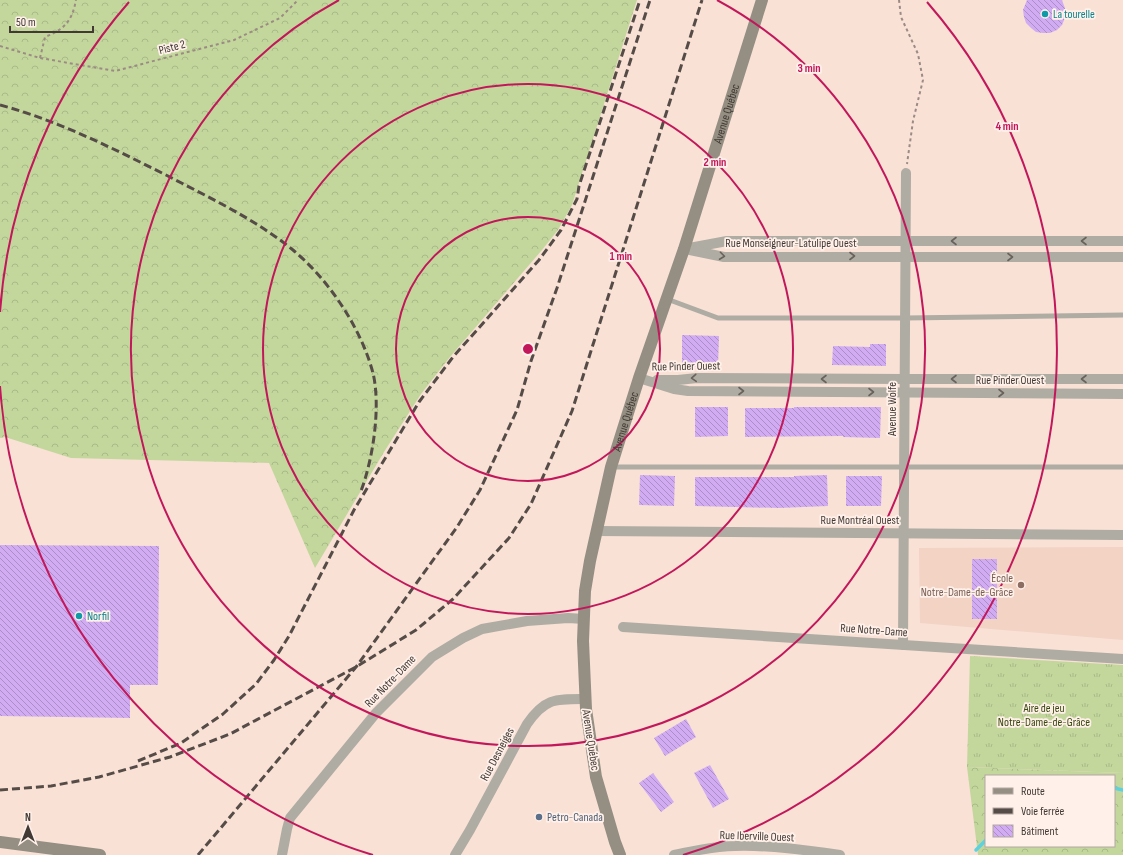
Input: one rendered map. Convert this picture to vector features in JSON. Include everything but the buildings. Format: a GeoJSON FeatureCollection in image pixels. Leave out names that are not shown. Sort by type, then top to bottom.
{"type":"FeatureCollection","features":[{"type":"Feature","properties":{"kind":"main road","name":"Avenue Québec"},"geometry":{"type":"LineString","coordinates":[[620,855],[596,777],[591,747],[585,698],[582,642],[585,591],[596,531],[611,467],[639,378],[684,249],[762,0]]}},
{"type":"Feature","properties":{"kind":"main road"},"geometry":{"type":"LineString","coordinates":[[0,842],[100,855]]}},
{"type":"Feature","properties":{"kind":"street","name":"Avenue Wolfe"},"geometry":{"type":"LineString","coordinates":[[903,645],[906,173]]}},
{"type":"Feature","properties":{"kind":"street","name":"Rue Monseigneur-Latulipe Ouest"},"geometry":{"type":"LineString","coordinates":[[684,249],[727,241],[1123,241]]}},
{"type":"Feature","properties":{"kind":"street","name":"Rue Monseigneur-Latulipe Ouest"},"geometry":{"type":"LineString","coordinates":[[684,249],[724,257],[1123,257]]}},
{"type":"Feature","properties":{"kind":"street","name":"Rue Pinder Ouest"},"geometry":{"type":"LineString","coordinates":[[639,378],[664,381],[697,378],[1123,379]]}},
{"type":"Feature","properties":{"kind":"street","name":"Rue Pinder Ouest"},"geometry":{"type":"LineString","coordinates":[[639,378],[674,389],[688,391],[1123,394]]}},
{"type":"Feature","properties":{"kind":"street","name":"Rue Montréal Ouest"},"geometry":{"type":"LineString","coordinates":[[596,531],[1123,535]]}},
{"type":"Feature","properties":{"kind":"street","name":"Rue Notre-Dame"},"geometry":{"type":"LineString","coordinates":[[282,855],[290,818],[376,713],[432,657],[463,638],[482,629],[527,621],[568,618],[584,619]]}},
{"type":"Feature","properties":{"kind":"street","name":"Rue Notre-Dame"},"geometry":{"type":"LineString","coordinates":[[623,627],[1123,659]]}},
{"type":"Feature","properties":{"kind":"street","name":"Rue Desneiges"},"geometry":{"type":"LineString","coordinates":[[455,855],[527,724],[534,714],[543,706],[557,699],[585,698]]}},
{"type":"Feature","properties":{"kind":"street","name":"Rue Iberville Ouest"},"geometry":{"type":"LineString","coordinates":[[674,855],[713,848],[736,846],[786,848],[840,855]]}},
{"type":"Feature","properties":{"kind":"lane"},"geometry":{"type":"LineString","coordinates":[[666,299],[718,318],[905,318],[1123,315]]}},
{"type":"Feature","properties":{"kind":"lane"},"geometry":{"type":"LineString","coordinates":[[611,467],[1123,467]]}},
{"type":"Feature","properties":{"kind":"path"},"geometry":{"type":"LineString","coordinates":[[40,58],[45,38],[59,32],[64,26],[72,16],[76,0]]}},
{"type":"Feature","properties":{"kind":"path","name":"Piste 2"},"geometry":{"type":"LineString","coordinates":[[0,46],[40,58],[115,71],[234,40],[280,18],[298,0]]}},
{"type":"Feature","properties":{"kind":"path"},"geometry":{"type":"LineString","coordinates":[[899,0],[902,17],[918,54],[923,80],[913,121],[906,173]]}},
{"type":"Feature","properties":{"kind":"shaded area","name":"École Notre-Dame-de-Grâce"},"geometry":{"type":"Polygon","coordinates":[[[1123,547],[1123,640],[920,623],[919,548],[1123,547]]]}},
{"type":"Feature","properties":{"kind":"green space"},"geometry":{"type":"Polygon","coordinates":[[[0,0],[637,0],[572,205],[558,230],[450,357],[421,394],[384,452],[315,568],[269,463],[71,458],[5,437],[0,438],[0,0]]]}},
{"type":"Feature","properties":{"kind":"green space","name":"Aire de jeu Notre-Dame-de-Grâce"},"geometry":{"type":"Polygon","coordinates":[[[970,656],[1123,665],[1123,773],[967,767],[970,656]]]}},
{"type":"Feature","properties":{"kind":"green space"},"geometry":{"type":"Polygon","coordinates":[[[967,767],[1123,773],[1123,855],[978,855],[967,767]]]}},
{"type":"Feature","properties":{"kind":"waterway"},"geometry":{"type":"LineString","coordinates":[[1115,788],[1123,790]]}},
{"type":"Feature","properties":{"kind":"waterway"},"geometry":{"type":"LineString","coordinates":[[976,850],[985,841]]}},
{"type":"Feature","properties":{"kind":"railway"},"geometry":{"type":"LineString","coordinates":[[138,761],[181,743],[223,714],[256,684],[274,660],[289,636],[354,510],[419,402],[453,357],[539,260],[561,230],[577,199],[579,186],[640,0]]}},
{"type":"Feature","properties":{"kind":"railway"},"geometry":{"type":"LineString","coordinates":[[198,855],[356,667],[457,527],[480,490],[517,410],[531,361],[557,288],[650,0]]}},
{"type":"Feature","properties":{"kind":"railway"},"geometry":{"type":"LineString","coordinates":[[0,790],[51,786],[99,777],[170,757],[230,734],[356,667],[416,630],[453,599],[509,538],[531,504],[572,411],[702,0]]}},
{"type":"Feature","properties":{"kind":"railway"},"geometry":{"type":"LineString","coordinates":[[0,105],[22,111],[64,127],[146,165],[216,201],[263,228],[293,250],[306,262],[331,290],[352,322],[368,356],[373,373],[376,417],[369,464],[361,491]]}},
{"type":"Feature","properties":{"kind":"place","name":"La tourelle"},"geometry":{"type":"Point","coordinates":[1045,14]}},
{"type":"Feature","properties":{"kind":"place","name":"École Notre-Dame-de-Grâce"},"geometry":{"type":"Point","coordinates":[1021,585]}},
{"type":"Feature","properties":{"kind":"place","name":"Norfil"},"geometry":{"type":"Point","coordinates":[79,616]}},
{"type":"Feature","properties":{"kind":"place","name":"Petro-Canada"},"geometry":{"type":"Point","coordinates":[539,817]}}]}
